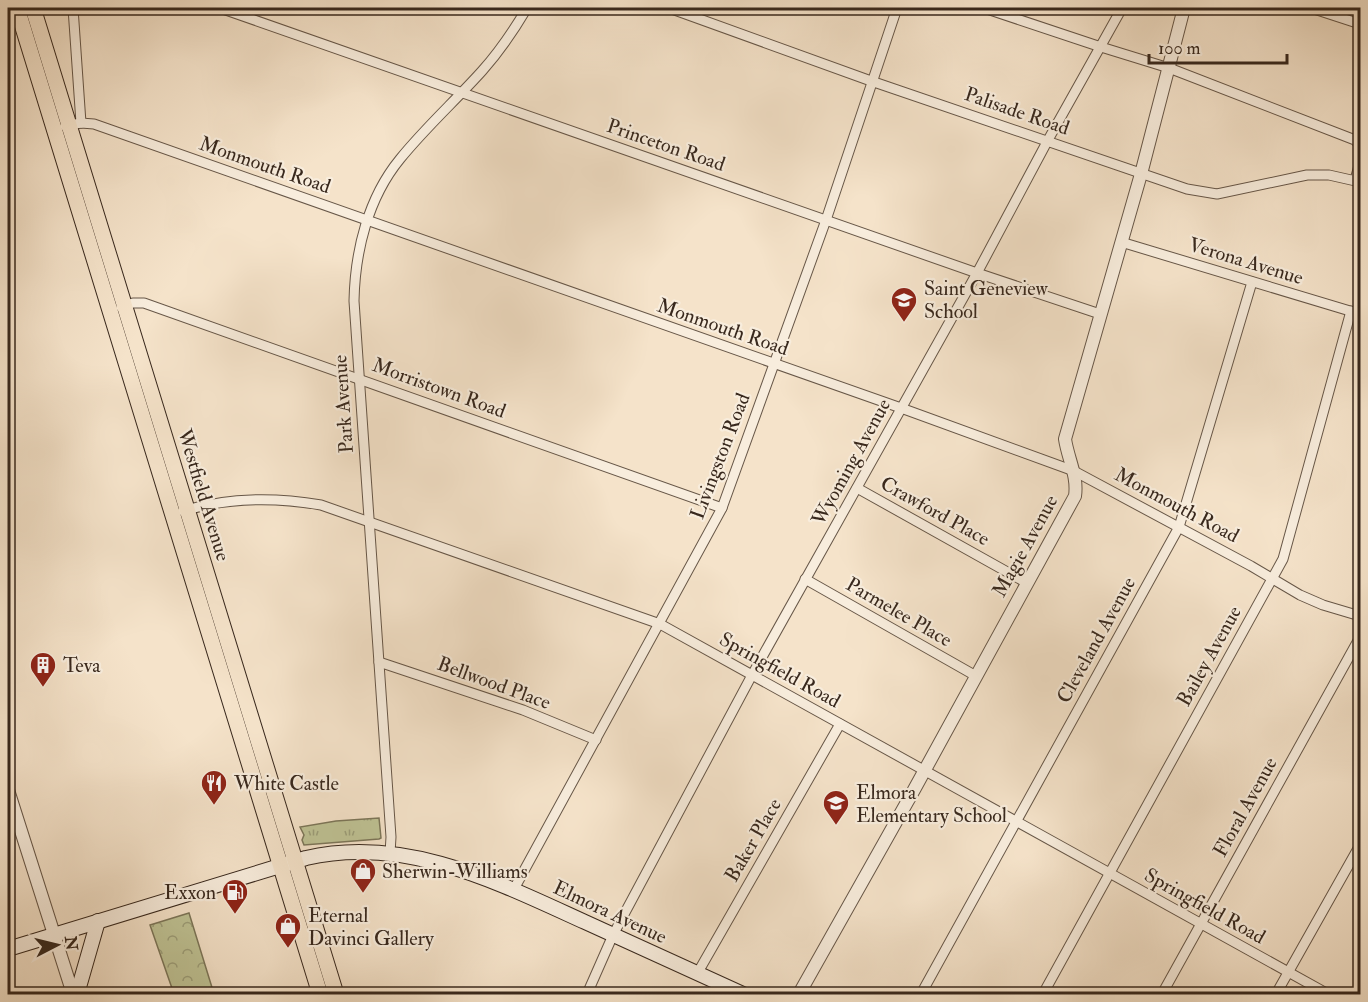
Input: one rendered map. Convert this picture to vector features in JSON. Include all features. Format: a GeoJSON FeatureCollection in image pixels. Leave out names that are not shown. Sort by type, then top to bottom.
{"type":"FeatureCollection","features":[{"type":"Feature","properties":{"kind":"main road","name":"Westfield Avenue"},"geometry":{"type":"LineString","coordinates":[[17,8],[68,126]]}},
{"type":"Feature","properties":{"kind":"main road","name":"Westfield Avenue"},"geometry":{"type":"LineString","coordinates":[[33,8],[68,126],[117,308],[234,689],[280,866],[320,994]]}},
{"type":"Feature","properties":{"kind":"main road","name":"Westfield Avenue"},"geometry":{"type":"LineString","coordinates":[[234,689],[295,861],[336,994]]}},
{"type":"Feature","properties":{"kind":"main road","name":"Elmora Avenue"},"geometry":{"type":"LineString","coordinates":[[8,949],[295,861],[335,854],[390,853],[450,865],[514,889],[742,994]]}},
{"type":"Feature","properties":{"kind":"main road"},"geometry":{"type":"LineString","coordinates":[[75,994],[98,921]]}},
{"type":"Feature","properties":{"kind":"street"},"geometry":{"type":"LineString","coordinates":[[68,126],[73,8]]}},
{"type":"Feature","properties":{"kind":"street","name":"Princeton Road"},"geometry":{"type":"LineString","coordinates":[[220,8],[244,11],[462,92],[1100,314]]}},
{"type":"Feature","properties":{"kind":"street","name":"Park Avenue"},"geometry":{"type":"LineString","coordinates":[[390,853],[391,837],[354,301],[358,253],[377,198],[393,168],[415,141],[491,60],[527,8]]}},
{"type":"Feature","properties":{"kind":"street","name":"Palisade Road"},"geometry":{"type":"LineString","coordinates":[[669,8],[871,81],[1187,189],[1217,194],[1307,175],[1329,175],[1358,181]]}},
{"type":"Feature","properties":{"kind":"street","name":"Livingston Road"},"geometry":{"type":"LineString","coordinates":[[514,889],[722,508],[825,220],[897,8]]}},
{"type":"Feature","properties":{"kind":"street"},"geometry":{"type":"LineString","coordinates":[[984,8],[1169,68],[1355,140],[1360,146]]}},
{"type":"Feature","properties":{"kind":"street","name":"Wyoming Avenue"},"geometry":{"type":"LineString","coordinates":[[587,994],[613,935],[752,675],[858,488],[1122,8]]}},
{"type":"Feature","properties":{"kind":"street","name":"Magie Avenue"},"geometry":{"type":"LineString","coordinates":[[799,994],[1075,496],[1077,484],[1065,439],[1141,174],[1184,8]]}},
{"type":"Feature","properties":{"kind":"street"},"geometry":{"type":"LineString","coordinates":[[1311,8],[1360,24]]}},
{"type":"Feature","properties":{"kind":"street","name":"Monmouth Road"},"geometry":{"type":"LineString","coordinates":[[68,126],[94,124],[902,408],[1074,471],[1300,595],[1323,605],[1360,616]]}},
{"type":"Feature","properties":{"kind":"street"},"geometry":{"type":"LineString","coordinates":[[1358,181],[1360,162]]}},
{"type":"Feature","properties":{"kind":"street","name":"Verona Avenue"},"geometry":{"type":"LineString","coordinates":[[1121,242],[1356,313]]}},
{"type":"Feature","properties":{"kind":"street","name":"Cleveland Avenue"},"geometry":{"type":"LineString","coordinates":[[921,994],[1179,527],[1252,282]]}},
{"type":"Feature","properties":{"kind":"street","name":"Morristown Road"},"geometry":{"type":"LineString","coordinates":[[117,308],[133,303],[144,303],[722,508]]}},
{"type":"Feature","properties":{"kind":"street","name":"Bailey Avenue"},"geometry":{"type":"LineString","coordinates":[[1043,994],[1283,559],[1356,313]]}},
{"type":"Feature","properties":{"kind":"street","name":"Crawford Place"},"geometry":{"type":"LineString","coordinates":[[858,488],[1027,583]]}},
{"type":"Feature","properties":{"kind":"street","name":"Springfield Road"},"geometry":{"type":"LineString","coordinates":[[180,512],[222,501],[247,499],[283,500],[321,505],[660,624],[1328,994]]}},
{"type":"Feature","properties":{"kind":"street","name":"Parmelee Place"},"geometry":{"type":"LineString","coordinates":[[805,579],[976,676]]}},
{"type":"Feature","properties":{"kind":"street","name":"Floral Avenue"},"geometry":{"type":"LineString","coordinates":[[1162,994],[1360,637]]}},
{"type":"Feature","properties":{"kind":"street","name":"Bellwood Place"},"geometry":{"type":"LineString","coordinates":[[379,662],[523,710],[596,740]]}},
{"type":"Feature","properties":{"kind":"street","name":"Baker Place"},"geometry":{"type":"LineString","coordinates":[[698,974],[840,724]]}},
{"type":"Feature","properties":{"kind":"street"},"geometry":{"type":"LineString","coordinates":[[8,790],[53,934],[75,994]]}},
{"type":"Feature","properties":{"kind":"street"},"geometry":{"type":"LineString","coordinates":[[1276,994],[1360,845]]}},
{"type":"Feature","properties":{"kind":"green space"},"geometry":{"type":"Polygon","coordinates":[[[379,818],[381,838],[379,839],[304,845],[302,840],[304,835],[300,827],[336,821],[379,818]]]}},
{"type":"Feature","properties":{"kind":"green space"},"geometry":{"type":"Polygon","coordinates":[[[189,913],[214,994],[174,994],[150,925],[189,913]]]}},
{"type":"Feature","properties":{"kind":"place","name":"Saint Geneview School"},"geometry":{"type":"Point","coordinates":[904,323]}},
{"type":"Feature","properties":{"kind":"place","name":"Teva"},"geometry":{"type":"Point","coordinates":[43,688]}},
{"type":"Feature","properties":{"kind":"place","name":"White Castle"},"geometry":{"type":"Point","coordinates":[214,806]}},
{"type":"Feature","properties":{"kind":"place","name":"Elmora Elementary School"},"geometry":{"type":"Point","coordinates":[836,826]}},
{"type":"Feature","properties":{"kind":"place","name":"Sherwin-Williams"},"geometry":{"type":"Point","coordinates":[363,894]}},
{"type":"Feature","properties":{"kind":"place","name":"Exxon"},"geometry":{"type":"Point","coordinates":[235,915]}},
{"type":"Feature","properties":{"kind":"place","name":"Eternal Davinci Gallery"},"geometry":{"type":"Point","coordinates":[288,949]}}]}
